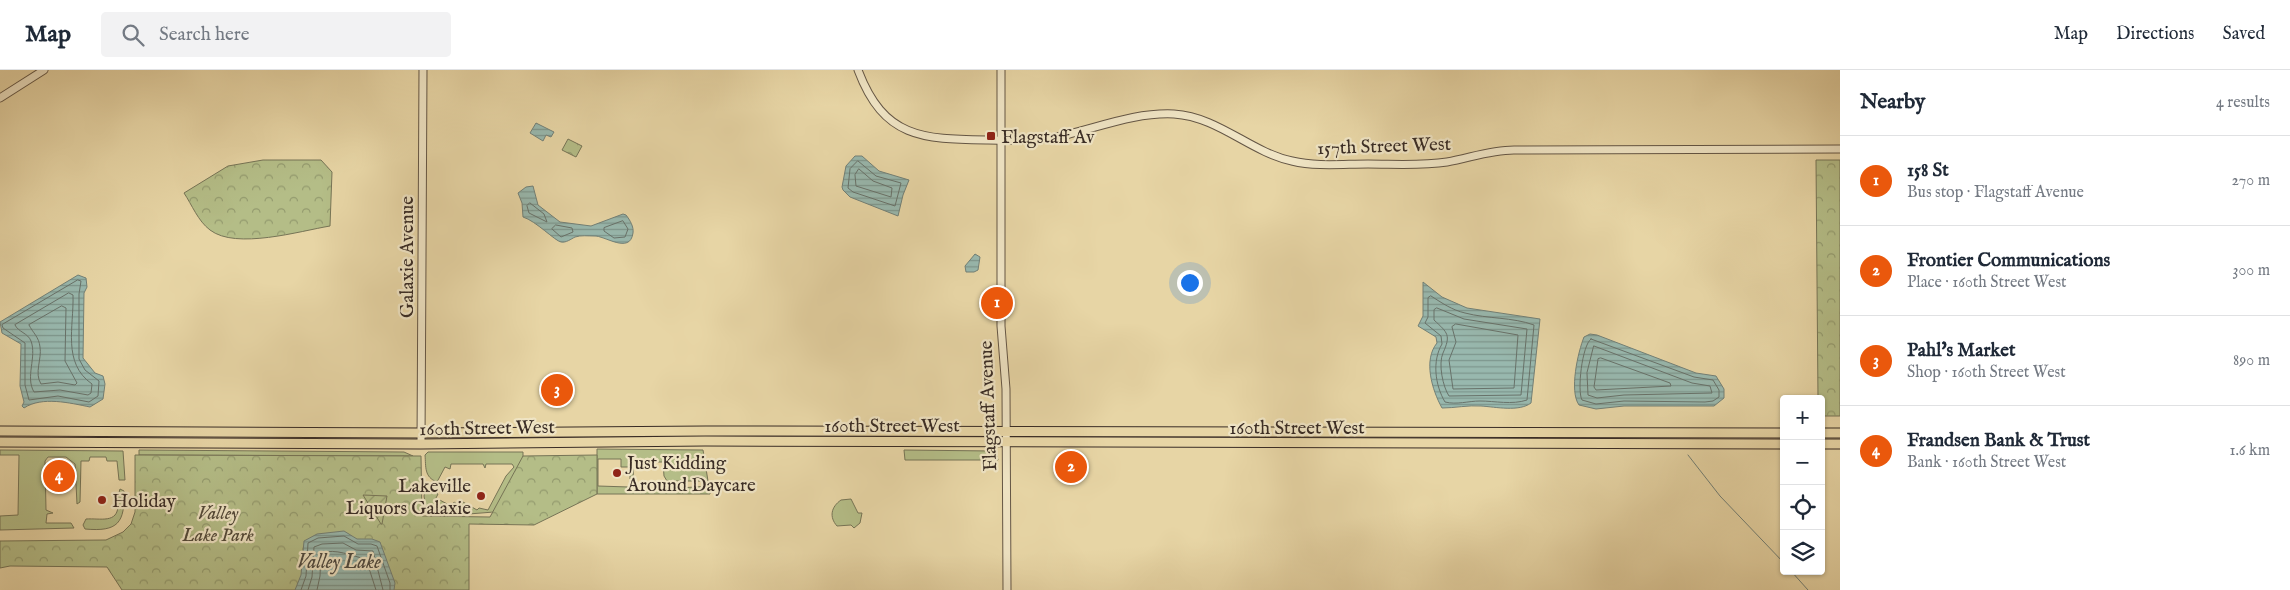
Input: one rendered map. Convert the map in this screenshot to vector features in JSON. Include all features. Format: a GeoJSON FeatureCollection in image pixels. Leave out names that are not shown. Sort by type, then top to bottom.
{"type":"FeatureCollection","features":[{"type":"Feature","properties":{"kind":"main road","name":"160th Street West"},"geometry":{"type":"LineString","coordinates":[[0,431],[421,434],[1006,431],[1780,433]]}},
{"type":"Feature","properties":{"kind":"main road"},"geometry":{"type":"LineString","coordinates":[[1825,433],[1840,433]]}},
{"type":"Feature","properties":{"kind":"main road","name":"160th Street West"},"geometry":{"type":"LineString","coordinates":[[0,442],[421,444],[588,441],[1780,444]]}},
{"type":"Feature","properties":{"kind":"main road"},"geometry":{"type":"LineString","coordinates":[[1825,444],[1840,444]]}},
{"type":"Feature","properties":{"kind":"street"},"geometry":{"type":"LineString","coordinates":[[0,98],[44,70]]}},
{"type":"Feature","properties":{"kind":"street","name":"Galaxie Avenue"},"geometry":{"type":"LineString","coordinates":[[421,444],[423,70]]}},
{"type":"Feature","properties":{"kind":"street","name":"157th Street West"},"geometry":{"type":"LineString","coordinates":[[858,70],[866,91],[876,106],[888,118],[902,128],[918,135],[936,139],[1001,140],[1051,138],[1137,116],[1172,114],[1209,122],[1257,149],[1280,158],[1317,164],[1428,164],[1490,152],[1514,150],[1840,149]]}},
{"type":"Feature","properties":{"kind":"street","name":"Flagstaff Avenue"},"geometry":{"type":"LineString","coordinates":[[1001,70],[1001,335],[1006,389],[1008,590]]}},
{"type":"Feature","properties":{"kind":"green space"},"geometry":{"type":"Polygon","coordinates":[[[568,139],[582,146],[576,157],[562,150],[568,139]]]}},
{"type":"Feature","properties":{"kind":"green space"},"geometry":{"type":"Polygon","coordinates":[[[263,160],[321,160],[332,172],[330,226],[286,235],[251,239],[221,236],[210,230],[199,218],[184,193],[228,166],[263,160]]]}},
{"type":"Feature","properties":{"kind":"green space"},"geometry":{"type":"Polygon","coordinates":[[[1816,160],[1840,160],[1840,416],[1825,416],[1825,395],[1818,395],[1816,160]]]}},
{"type":"Feature","properties":{"kind":"green space"},"geometry":{"type":"Polygon","coordinates":[[[597,449],[703,450],[708,481],[667,481],[664,476],[663,462],[634,462],[633,478],[630,479],[630,467],[621,467],[621,459],[598,459],[598,486],[629,487],[631,482],[634,484],[635,491],[709,486],[710,494],[597,494],[597,449]]]}},
{"type":"Feature","properties":{"kind":"green space"},"geometry":{"type":"Polygon","coordinates":[[[0,450],[123,451],[125,480],[119,480],[117,461],[107,461],[106,457],[90,457],[89,461],[81,461],[80,502],[77,504],[75,464],[66,457],[48,457],[45,461],[46,510],[53,513],[47,514],[46,523],[71,523],[74,528],[0,530],[0,516],[18,515],[19,455],[0,455],[0,450]]]}},
{"type":"Feature","properties":{"kind":"green space"},"geometry":{"type":"Polygon","coordinates":[[[139,450],[404,452],[413,456],[139,455],[139,450]]]}},
{"type":"Feature","properties":{"kind":"green space"},"geometry":{"type":"Polygon","coordinates":[[[904,450],[992,451],[996,453],[998,460],[905,460],[904,450]]]}},
{"type":"Feature","properties":{"kind":"green space"},"geometry":{"type":"Polygon","coordinates":[[[428,452],[523,452],[523,470],[513,511],[427,516],[424,496],[426,486],[438,494],[436,498],[451,506],[454,502],[460,506],[463,502],[477,510],[479,508],[488,510],[506,476],[514,467],[512,464],[486,464],[485,468],[483,464],[451,464],[450,469],[445,467],[437,482],[426,471],[425,455],[428,452]]]}},
{"type":"Feature","properties":{"kind":"green space","name":"Valley Lake Park"},"geometry":{"type":"Polygon","coordinates":[[[135,455],[421,456],[422,516],[490,517],[523,456],[597,455],[597,494],[534,525],[469,524],[469,590],[122,590],[107,567],[10,566],[0,568],[0,541],[106,540],[123,532],[131,524],[135,512],[135,455]]]}},
{"type":"Feature","properties":{"kind":"green space"},"geometry":{"type":"Polygon","coordinates":[[[120,489],[124,491],[124,502],[121,518],[117,523],[105,529],[85,529],[83,525],[86,519],[107,519],[115,515],[120,489]]]}},
{"type":"Feature","properties":{"kind":"green space"},"geometry":{"type":"Polygon","coordinates":[[[363,495],[387,496],[382,524],[381,524],[363,495]]]}},
{"type":"Feature","properties":{"kind":"green space"},"geometry":{"type":"Polygon","coordinates":[[[851,499],[858,513],[862,513],[860,523],[854,528],[851,525],[837,526],[832,516],[833,509],[841,500],[851,499]]]}},
{"type":"Feature","properties":{"kind":"water"},"geometry":{"type":"Polygon","coordinates":[[[536,123],[554,132],[551,137],[546,135],[543,141],[530,133],[536,123]]]}},
{"type":"Feature","properties":{"kind":"water"},"geometry":{"type":"Polygon","coordinates":[[[855,156],[862,156],[879,171],[909,180],[898,216],[850,197],[843,190],[846,166],[855,156]]]}},
{"type":"Feature","properties":{"kind":"water"},"geometry":{"type":"Polygon","coordinates":[[[533,186],[538,205],[560,222],[591,226],[623,214],[626,215],[633,228],[631,239],[627,243],[622,243],[598,236],[580,236],[565,242],[558,241],[534,222],[523,217],[522,203],[518,193],[526,187],[533,186]]]}},
{"type":"Feature","properties":{"kind":"water"},"geometry":{"type":"Polygon","coordinates":[[[975,254],[980,257],[978,270],[966,272],[965,266],[975,254]]]}},
{"type":"Feature","properties":{"kind":"water"},"geometry":{"type":"Polygon","coordinates":[[[78,275],[86,278],[87,287],[84,293],[83,358],[95,373],[103,376],[105,384],[103,399],[90,407],[48,401],[31,404],[24,408],[22,406],[24,402],[20,386],[21,344],[2,333],[0,322],[78,275]]]}},
{"type":"Feature","properties":{"kind":"water"},"geometry":{"type":"Polygon","coordinates":[[[1423,282],[1442,297],[1467,308],[1540,319],[1531,403],[1514,408],[1476,406],[1442,408],[1430,375],[1430,358],[1437,343],[1436,337],[1418,326],[1423,316],[1423,282]]]}},
{"type":"Feature","properties":{"kind":"water"},"geometry":{"type":"Polygon","coordinates":[[[1590,334],[1696,373],[1716,376],[1724,389],[1724,398],[1714,406],[1624,406],[1596,409],[1579,405],[1575,391],[1576,371],[1584,337],[1590,334]]]}},
{"type":"Feature","properties":{"kind":"water","name":"Valley Lake"},"geometry":{"type":"Polygon","coordinates":[[[344,531],[357,539],[372,539],[380,542],[395,583],[394,590],[295,590],[301,575],[304,541],[317,534],[344,531]]]}},
{"type":"Feature","properties":{"kind":"waterway"},"geometry":{"type":"LineString","coordinates":[[1688,455],[1720,496],[1780,559]]}},
{"type":"Feature","properties":{"kind":"waterway"},"geometry":{"type":"LineString","coordinates":[[1795,575],[1808,590]]}},
{"type":"Feature","properties":{"kind":"place","name":"Flagstaff Av"},"geometry":{"type":"Point","coordinates":[991,136]}},
{"type":"Feature","properties":{"kind":"place","name":"158 St"},"geometry":{"type":"Point","coordinates":[997,303]}},
{"type":"Feature","properties":{"kind":"place","name":"Pahl's Market"},"geometry":{"type":"Point","coordinates":[557,390]}},
{"type":"Feature","properties":{"kind":"place","name":"Frontier Communications"},"geometry":{"type":"Point","coordinates":[1071,467]}},
{"type":"Feature","properties":{"kind":"place","name":"Just Kidding Around Daycare"},"geometry":{"type":"Point","coordinates":[617,473]}},
{"type":"Feature","properties":{"kind":"place","name":"Frandsen Bank & Trust"},"geometry":{"type":"Point","coordinates":[59,476]}},
{"type":"Feature","properties":{"kind":"place","name":"Lakeville Liquors Galaxie"},"geometry":{"type":"Point","coordinates":[481,496]}},
{"type":"Feature","properties":{"kind":"place","name":"Holiday"},"geometry":{"type":"Point","coordinates":[102,500]}}]}
